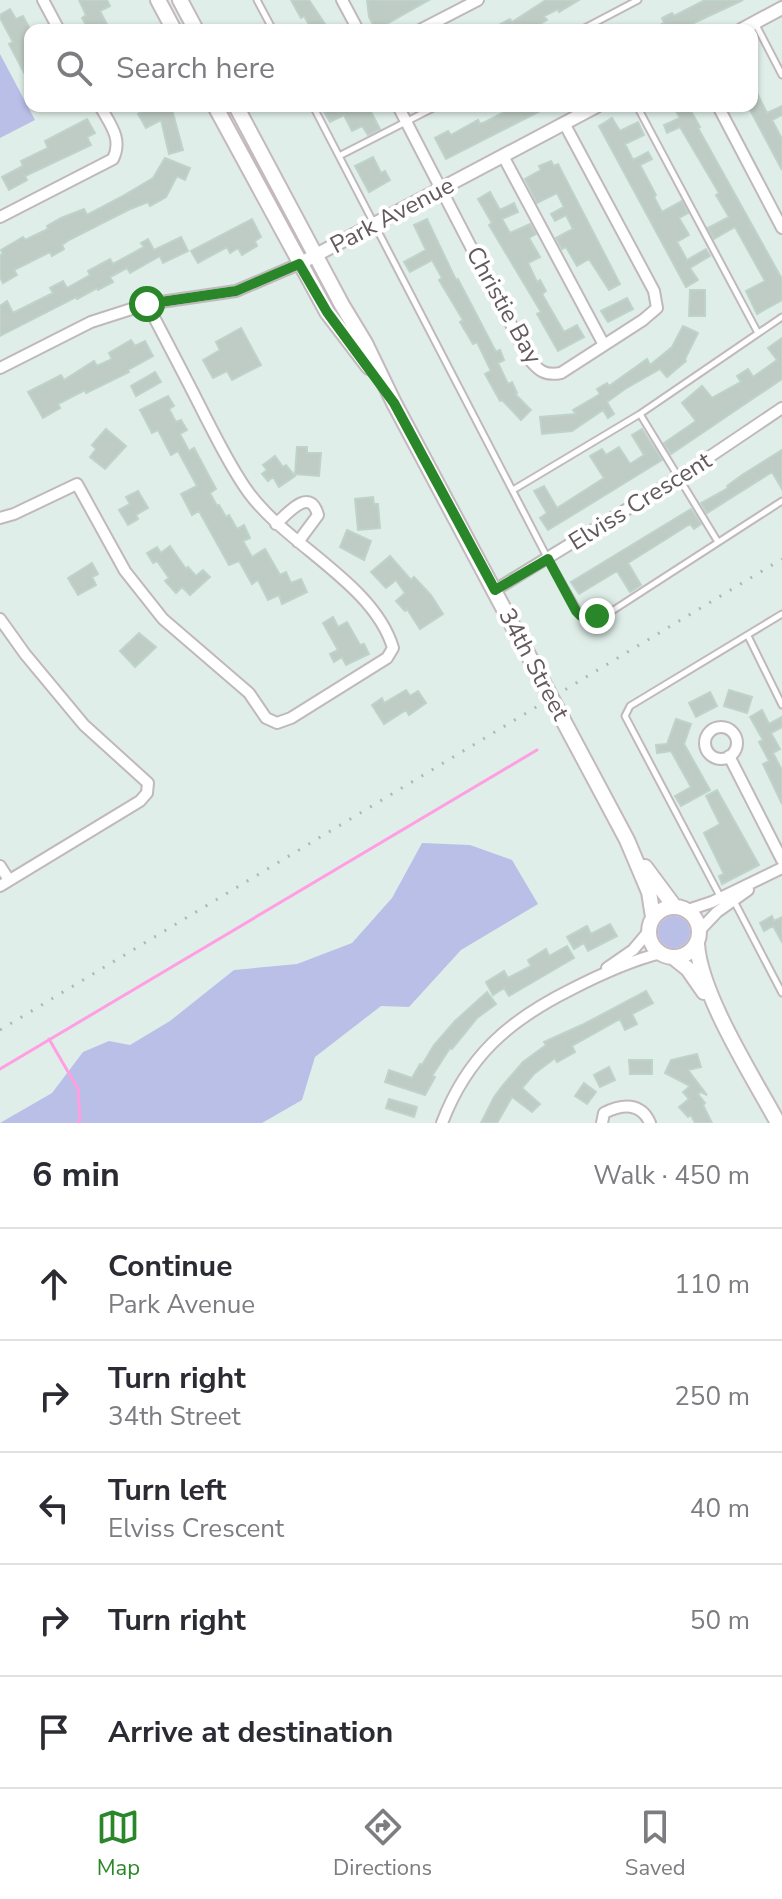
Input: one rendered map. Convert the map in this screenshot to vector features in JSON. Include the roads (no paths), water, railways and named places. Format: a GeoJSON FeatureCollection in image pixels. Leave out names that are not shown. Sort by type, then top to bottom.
{"type":"FeatureCollection","features":[{"type":"Feature","properties":{"kind":"main road"},"geometry":{"type":"LineString","coordinates":[[158,0],[171,24]]}},
{"type":"Feature","properties":{"kind":"main road"},"geometry":{"type":"LineString","coordinates":[[180,0],[193,24]]}},
{"type":"Feature","properties":{"kind":"main road","name":"34th Street"},"geometry":{"type":"LineString","coordinates":[[218,112],[327,312],[394,403]]}},
{"type":"Feature","properties":{"kind":"main road","name":"34th Street"},"geometry":{"type":"LineString","coordinates":[[239,112],[365,343],[627,840],[649,892],[651,924]]}},
{"type":"Feature","properties":{"kind":"main road","name":"34th Street"},"geometry":{"type":"LineString","coordinates":[[627,840],[681,908]]}},
{"type":"Feature","properties":{"kind":"main road"},"geometry":{"type":"LineString","coordinates":[[723,1021],[702,971],[698,922],[681,908],[666,907],[651,924],[654,947],[693,975],[723,1021],[778,1123]]}},
{"type":"Feature","properties":{"kind":"main road"},"geometry":{"type":"LineString","coordinates":[[667,955],[687,954],[698,937]]}},
{"type":"Feature","properties":{"kind":"street"},"geometry":{"type":"LineString","coordinates":[[43,0],[56,24]]}},
{"type":"Feature","properties":{"kind":"street"},"geometry":{"type":"LineString","coordinates":[[342,0],[355,24]]}},
{"type":"Feature","properties":{"kind":"street"},"geometry":{"type":"LineString","coordinates":[[432,24],[478,0]]}},
{"type":"Feature","properties":{"kind":"street"},"geometry":{"type":"LineString","coordinates":[[754,23],[782,8]]}},
{"type":"Feature","properties":{"kind":"street"},"geometry":{"type":"LineString","coordinates":[[0,217],[113,159],[118,140],[103,112]]}},
{"type":"Feature","properties":{"kind":"street"},"geometry":{"type":"LineString","coordinates":[[401,112],[440,189]]}},
{"type":"Feature","properties":{"kind":"street","name":"Park Avenue"},"geometry":{"type":"LineString","coordinates":[[0,368],[91,322],[147,304],[236,291],[299,264],[585,112]]}},
{"type":"Feature","properties":{"kind":"street"},"geometry":{"type":"LineString","coordinates":[[721,112],[782,228]]}},
{"type":"Feature","properties":{"kind":"street","name":"Christie Bay"},"geometry":{"type":"LineString","coordinates":[[440,189],[529,359],[539,371],[549,375],[561,373],[657,308],[654,291],[564,123]]}},
{"type":"Feature","properties":{"kind":"street"},"geometry":{"type":"LineString","coordinates":[[503,156],[604,345]]}},
{"type":"Feature","properties":{"kind":"street"},"geometry":{"type":"LineString","coordinates":[[0,518],[77,484],[125,571],[163,619],[249,693],[266,718],[277,723],[373,670],[387,658],[393,648],[382,625],[364,601],[333,570],[276,524],[249,493],[147,304]]}},
{"type":"Feature","properties":{"kind":"street","name":"Elviss Crescent"},"geometry":{"type":"LineString","coordinates":[[495,590],[678,478],[782,408]]}},
{"type":"Feature","properties":{"kind":"street"},"geometry":{"type":"LineString","coordinates":[[276,524],[300,503],[313,505],[318,515],[298,542]]}},
{"type":"Feature","properties":{"kind":"street"},"geometry":{"type":"LineString","coordinates":[[0,619],[84,725],[148,783],[147,793],[140,801],[4,883],[0,866]]}},
{"type":"Feature","properties":{"kind":"street"},"geometry":{"type":"LineString","coordinates":[[729,756],[781,866]]}},
{"type":"Feature","properties":{"kind":"street"},"geometry":{"type":"LineString","coordinates":[[681,908],[721,898],[781,866]]}},
{"type":"Feature","properties":{"kind":"street"},"geometry":{"type":"LineString","coordinates":[[698,937],[717,912],[781,866]]}},
{"type":"Feature","properties":{"kind":"street"},"geometry":{"type":"LineString","coordinates":[[442,1123],[465,1075],[502,1032],[525,1014],[593,978],[633,950],[651,924]]}},
{"type":"Feature","properties":{"kind":"street"},"geometry":{"type":"LineString","coordinates":[[593,978],[667,955]]}},
{"type":"Feature","properties":{"kind":"street"},"geometry":{"type":"LineString","coordinates":[[602,1123],[604,1113],[619,1105],[635,1107],[646,1115],[650,1123]]}},
{"type":"Feature","properties":{"kind":"lane"},"geometry":{"type":"LineString","coordinates":[[257,0],[270,24]]}},
{"type":"Feature","properties":{"kind":"lane"},"geometry":{"type":"LineString","coordinates":[[601,24],[638,0]]}},
{"type":"Feature","properties":{"kind":"lane"},"geometry":{"type":"LineString","coordinates":[[758,30],[782,75]]}},
{"type":"Feature","properties":{"kind":"lane"},"geometry":{"type":"LineString","coordinates":[[316,112],[548,559],[581,616],[588,618],[612,611],[782,501]]}},
{"type":"Feature","properties":{"kind":"lane"},"geometry":{"type":"LineString","coordinates":[[339,156],[426,112]]}},
{"type":"Feature","properties":{"kind":"lane"},"geometry":{"type":"LineString","coordinates":[[640,112],[758,333]]}},
{"type":"Feature","properties":{"kind":"lane"},"geometry":{"type":"LineString","coordinates":[[513,490],[640,414],[782,317]]}},
{"type":"Feature","properties":{"kind":"lane"},"geometry":{"type":"LineString","coordinates":[[640,414],[718,542]]}},
{"type":"Feature","properties":{"kind":"lane"},"geometry":{"type":"LineString","coordinates":[[721,898],[625,716],[630,706],[782,614]]}},
{"type":"Feature","properties":{"kind":"lane"},"geometry":{"type":"LineString","coordinates":[[748,636],[782,705]]}},
{"type":"Feature","properties":{"kind":"lane"},"geometry":{"type":"LineString","coordinates":[[733,900],[782,993]]}},
{"type":"Feature","properties":{"kind":"waterway"},"geometry":{"type":"LineString","coordinates":[[0,1069],[537,750]]}},
{"type":"Feature","properties":{"kind":"waterway"},"geometry":{"type":"LineString","coordinates":[[49,1039],[78,1089],[78,1123]]}},
{"type":"Feature","properties":{"kind":"railway"},"geometry":{"type":"LineString","coordinates":[[0,1030],[782,559]]}}]}
